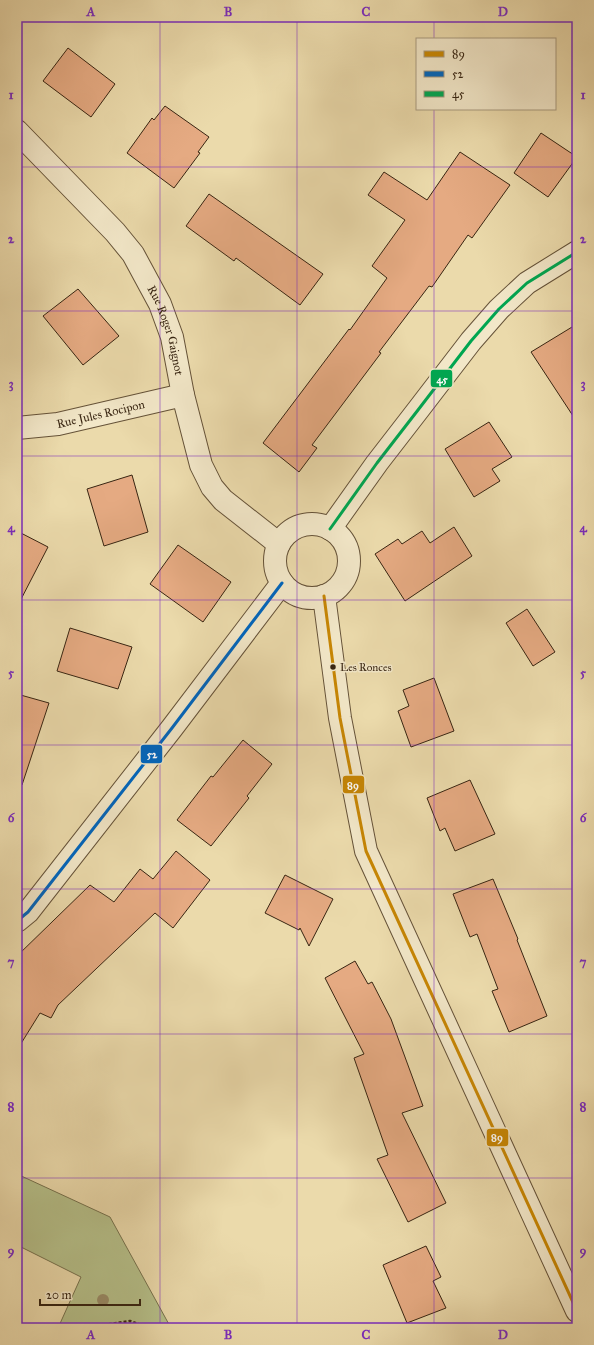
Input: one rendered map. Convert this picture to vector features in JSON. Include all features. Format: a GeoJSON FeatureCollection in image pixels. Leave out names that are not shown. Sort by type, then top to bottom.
{"type":"FeatureCollection","features":[{"type":"Feature","properties":{"kind":"street","name":"Rue Roger Gaignot"},"geometry":{"type":"LineString","coordinates":[[17,131],[115,232],[133,254],[160,304],[172,337],[201,465],[212,487],[233,509],[279,544]]}},
{"type":"Feature","properties":{"kind":"street"},"geometry":{"type":"LineString","coordinates":[[330,529],[413,416],[471,341],[499,309],[527,283],[577,252]]}},
{"type":"Feature","properties":{"kind":"street","name":"Rue Jules Rocipon"},"geometry":{"type":"LineString","coordinates":[[17,428],[58,424],[184,395]]}},
{"type":"Feature","properties":{"kind":"street"},"geometry":{"type":"LineString","coordinates":[[307,524],[319,525],[330,529],[340,537],[346,547],[349,558],[348,570],[343,582],[334,591],[324,596],[312,598],[301,596],[290,591],[282,583],[275,564],[279,544],[286,535],[296,528],[307,524]]}},
{"type":"Feature","properties":{"kind":"street"},"geometry":{"type":"LineString","coordinates":[[17,922],[28,912],[98,824],[282,583]]}},
{"type":"Feature","properties":{"kind":"street"},"geometry":{"type":"LineString","coordinates":[[324,596],[340,718],[366,851],[577,1311]]}},
{"type":"Feature","properties":{"kind":"path"},"geometry":{"type":"LineString","coordinates":[[100,1328],[103,1325],[130,1321],[149,1328]]}},
{"type":"Feature","properties":{"kind":"green space"},"geometry":{"type":"Polygon","coordinates":[[[17,1174],[110,1217],[171,1328],[58,1328],[81,1277],[17,1245],[17,1174]]]}},
{"type":"Feature","properties":{"kind":"building"},"geometry":{"type":"Polygon","coordinates":[[[68,48],[115,84],[91,117],[43,81],[68,48]]]}},
{"type":"Feature","properties":{"kind":"building"},"geometry":{"type":"Polygon","coordinates":[[[165,106],[209,137],[198,152],[200,153],[174,188],[127,153],[152,118],[154,120],[165,106]]]}},
{"type":"Feature","properties":{"kind":"building"},"geometry":{"type":"Polygon","coordinates":[[[541,133],[577,157],[548,197],[514,173],[541,133]]]}},
{"type":"Feature","properties":{"kind":"building"},"geometry":{"type":"Polygon","coordinates":[[[460,152],[510,185],[472,238],[468,235],[432,287],[429,286],[379,352],[381,353],[312,445],[317,448],[299,472],[263,443],[349,329],[350,330],[387,278],[372,266],[405,220],[368,195],[384,172],[427,200],[460,152]]]}},
{"type":"Feature","properties":{"kind":"building"},"geometry":{"type":"Polygon","coordinates":[[[209,194],[323,274],[300,305],[236,258],[234,261],[186,226],[209,194]]]}},
{"type":"Feature","properties":{"kind":"building"},"geometry":{"type":"Polygon","coordinates":[[[78,289],[119,336],[83,365],[43,316],[78,289]]]}},
{"type":"Feature","properties":{"kind":"building"},"geometry":{"type":"Polygon","coordinates":[[[577,324],[577,422],[531,352],[577,324]]]}},
{"type":"Feature","properties":{"kind":"building"},"geometry":{"type":"Polygon","coordinates":[[[489,422],[512,457],[492,469],[500,481],[474,497],[445,449],[489,422]]]}},
{"type":"Feature","properties":{"kind":"building"},"geometry":{"type":"Polygon","coordinates":[[[132,475],[148,532],[104,546],[87,489],[132,475]]]}},
{"type":"Feature","properties":{"kind":"building"},"geometry":{"type":"Polygon","coordinates":[[[454,527],[472,556],[405,601],[375,554],[398,539],[402,544],[422,531],[430,543],[454,527]]]}},
{"type":"Feature","properties":{"kind":"building"},"geometry":{"type":"Polygon","coordinates":[[[17,531],[48,547],[17,607],[17,531]]]}},
{"type":"Feature","properties":{"kind":"building"},"geometry":{"type":"Polygon","coordinates":[[[178,545],[231,582],[203,622],[150,584],[178,545]]]}},
{"type":"Feature","properties":{"kind":"building"},"geometry":{"type":"Polygon","coordinates":[[[527,609],[555,652],[533,666],[506,623],[527,609]]]}},
{"type":"Feature","properties":{"kind":"building"},"geometry":{"type":"Polygon","coordinates":[[[70,628],[132,647],[118,689],[57,671],[70,628]]]}},
{"type":"Feature","properties":{"kind":"building"},"geometry":{"type":"Polygon","coordinates":[[[434,678],[454,731],[411,747],[398,711],[409,706],[403,690],[434,678]]]}},
{"type":"Feature","properties":{"kind":"building"},"geometry":{"type":"Polygon","coordinates":[[[17,694],[49,703],[22,785],[17,784],[17,694]]]}},
{"type":"Feature","properties":{"kind":"building"},"geometry":{"type":"Polygon","coordinates":[[[243,740],[272,764],[247,796],[249,798],[211,846],[177,820],[211,776],[213,777],[243,740]]]}},
{"type":"Feature","properties":{"kind":"building"},"geometry":{"type":"Polygon","coordinates":[[[470,780],[495,834],[455,851],[445,828],[440,831],[427,798],[470,780]]]}},
{"type":"Feature","properties":{"kind":"building"},"geometry":{"type":"Polygon","coordinates":[[[176,851],[210,880],[173,928],[155,913],[58,1005],[51,1018],[40,1013],[17,1050],[17,956],[90,885],[114,902],[140,869],[153,879],[176,851]]]}},
{"type":"Feature","properties":{"kind":"building"},"geometry":{"type":"Polygon","coordinates":[[[285,875],[333,899],[309,946],[300,928],[299,930],[265,913],[285,875]]]}},
{"type":"Feature","properties":{"kind":"building"},"geometry":{"type":"Polygon","coordinates":[[[493,879],[518,939],[517,940],[547,1016],[509,1032],[492,991],[498,989],[477,934],[470,937],[453,894],[493,879]]]}},
{"type":"Feature","properties":{"kind":"building"},"geometry":{"type":"Polygon","coordinates":[[[355,961],[368,984],[372,982],[391,1019],[423,1106],[402,1113],[446,1203],[408,1222],[377,1159],[388,1155],[354,1058],[364,1054],[325,978],[355,961]]]}},
{"type":"Feature","properties":{"kind":"building"},"geometry":{"type":"Polygon","coordinates":[[[426,1246],[441,1277],[433,1281],[446,1308],[407,1323],[383,1265],[426,1246]]]}},
{"type":"Feature","properties":{"kind":"transit line","name":"45"},"geometry":{"type":"LineString","coordinates":[[330,529],[377,463],[471,341],[499,309],[527,283],[577,252]]}},
{"type":"Feature","properties":{"kind":"transit line","name":"52"},"geometry":{"type":"LineString","coordinates":[[17,921],[28,912],[172,728],[282,583]]}},
{"type":"Feature","properties":{"kind":"transit line","name":"89"},"geometry":{"type":"LineString","coordinates":[[324,596],[340,718],[366,851],[577,1311]]}},
{"type":"Feature","properties":{"kind":"place","name":"Les Ronces"},"geometry":{"type":"Point","coordinates":[333,667]}}]}
